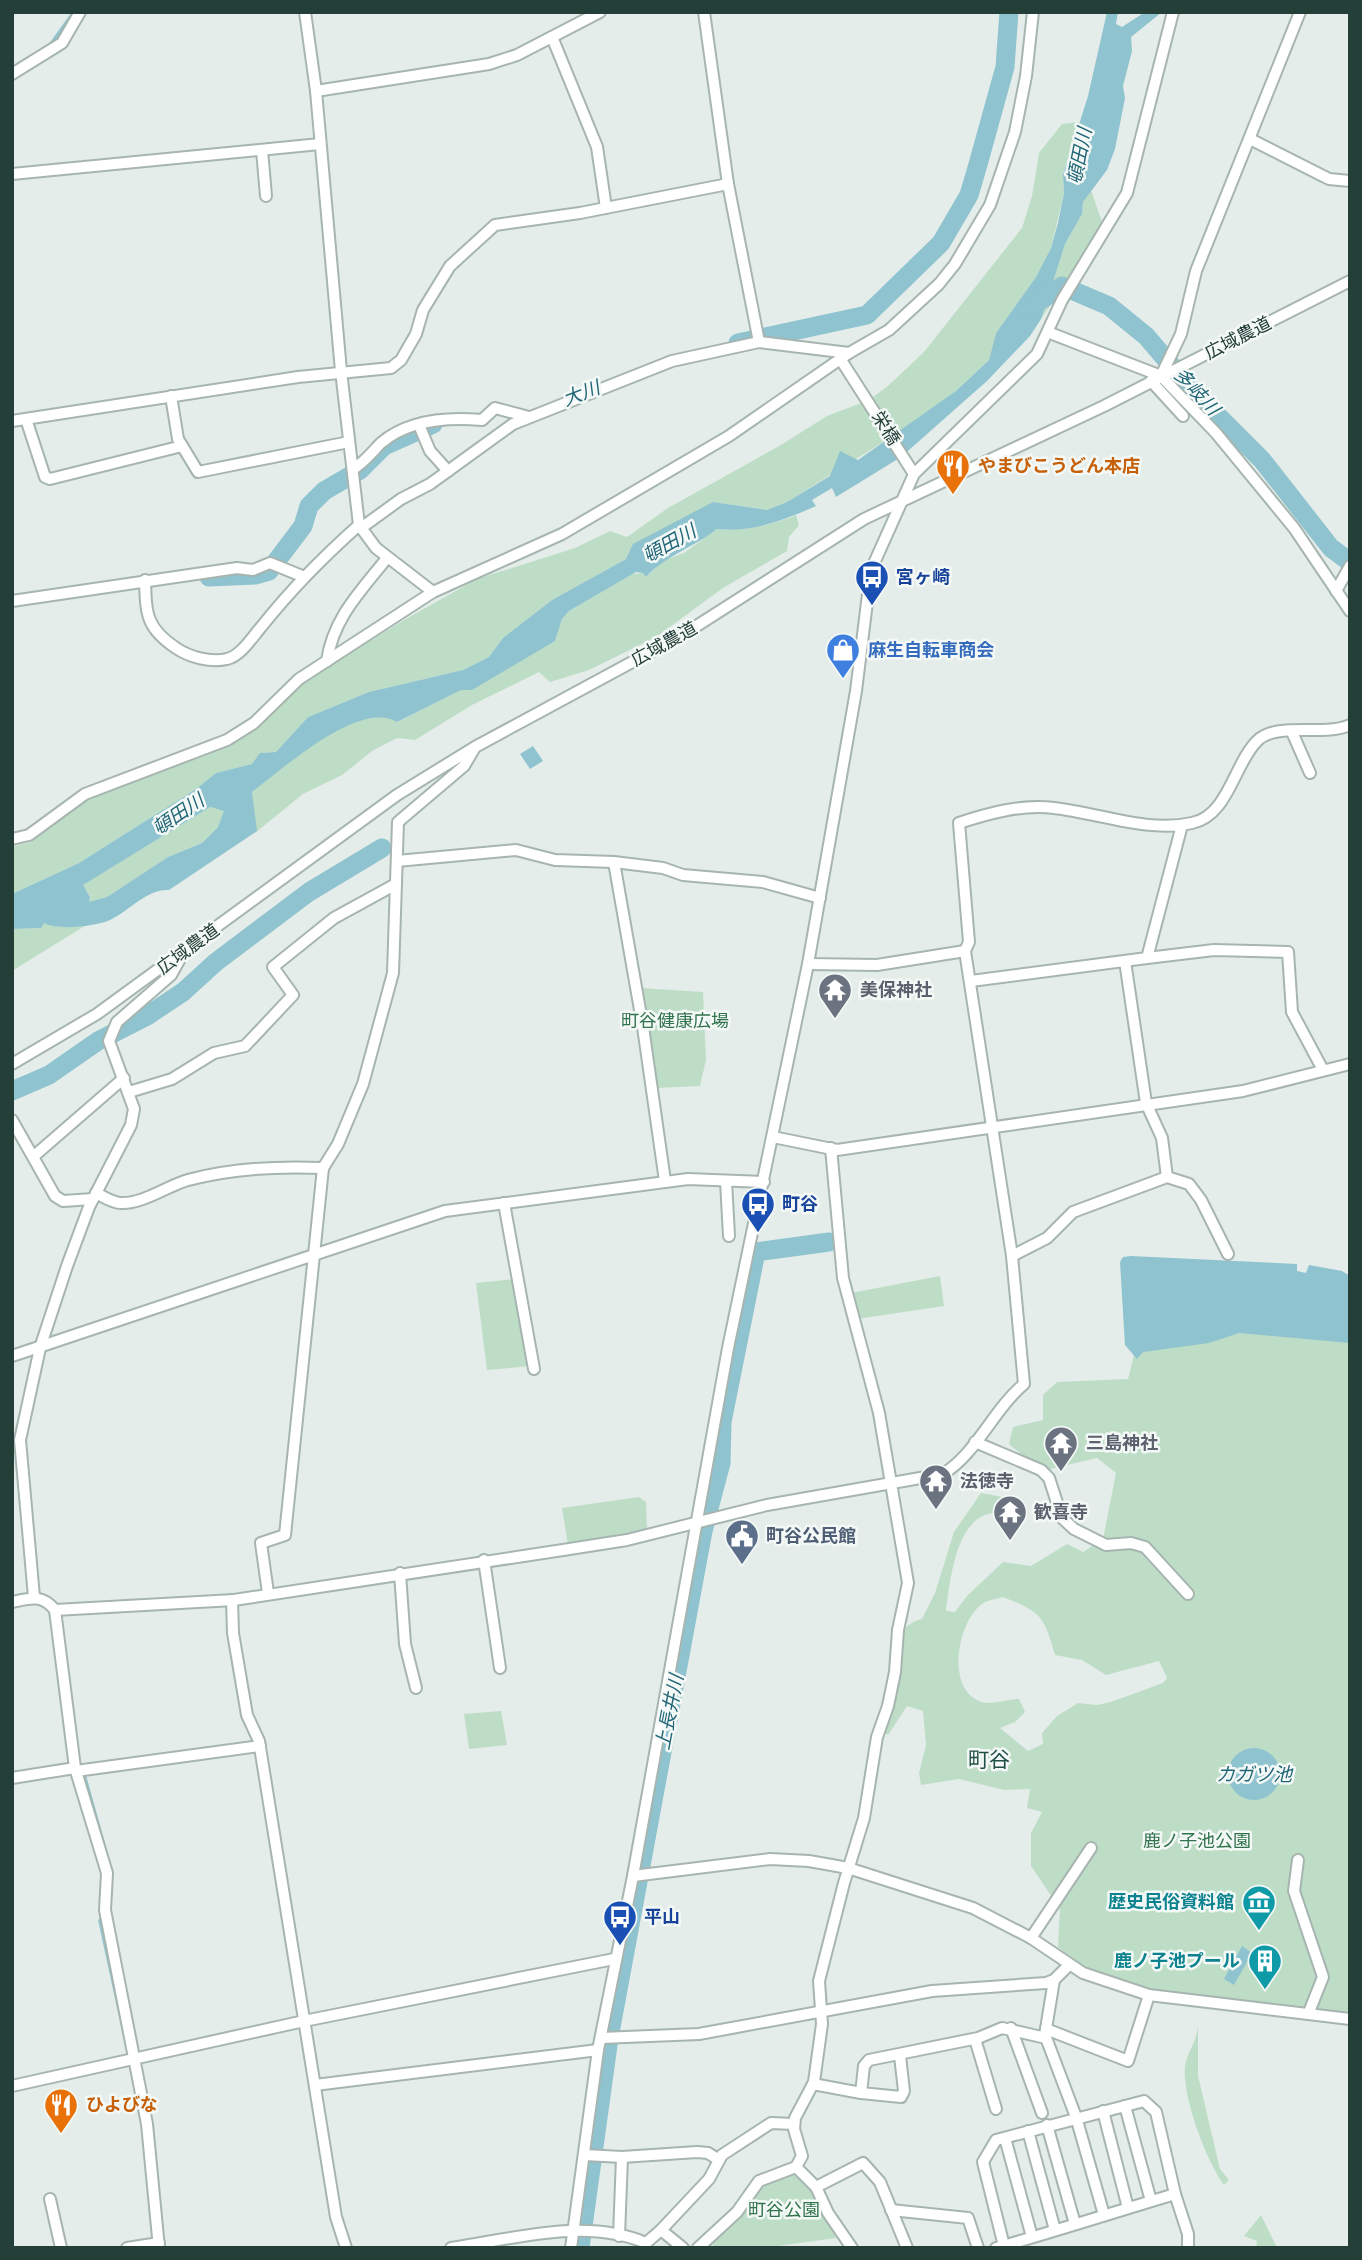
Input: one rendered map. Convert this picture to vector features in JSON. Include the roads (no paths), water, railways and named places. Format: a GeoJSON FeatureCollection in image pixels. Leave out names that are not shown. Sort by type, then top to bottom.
{"type":"FeatureCollection","features":[{"type":"Feature","properties":{"kind":"street"},"geometry":{"type":"LineString","coordinates":[[12,74],[62,43],[80,12]]}},
{"type":"Feature","properties":{"kind":"street"},"geometry":{"type":"LineString","coordinates":[[304,12],[316,91],[341,372],[360,527],[387,558],[433,592]]}},
{"type":"Feature","properties":{"kind":"street"},"geometry":{"type":"LineString","coordinates":[[316,91],[489,64],[517,55],[600,12]]}},
{"type":"Feature","properties":{"kind":"street"},"geometry":{"type":"LineString","coordinates":[[704,12],[728,184],[759,342]]}},
{"type":"Feature","properties":{"kind":"street"},"geometry":{"type":"LineString","coordinates":[[12,839],[29,835],[85,794],[227,740],[245,728],[299,679],[433,592],[562,534],[740,430],[845,357],[889,330],[939,284],[975,235],[990,205],[1015,132],[1026,76],[1033,12]]}},
{"type":"Feature","properties":{"kind":"street"},"geometry":{"type":"LineString","coordinates":[[571,2248],[598,2050],[614,1959],[633,1876],[728,1348],[808,964],[856,691],[871,570],[914,474],[1037,354],[1050,332],[1062,300],[1127,192],[1173,12]]}},
{"type":"Feature","properties":{"kind":"street"},"geometry":{"type":"LineString","coordinates":[[1156,379],[1181,334],[1196,271],[1300,12]]}},
{"type":"Feature","properties":{"kind":"street"},"geometry":{"type":"LineString","coordinates":[[552,37],[597,148],[606,208]]}},
{"type":"Feature","properties":{"kind":"street"},"geometry":{"type":"LineString","coordinates":[[1250,139],[1329,179],[1350,181]]}},
{"type":"Feature","properties":{"kind":"street"},"geometry":{"type":"LineString","coordinates":[[12,174],[320,145]]}},
{"type":"Feature","properties":{"kind":"street"},"geometry":{"type":"LineString","coordinates":[[262,150],[266,195]]}},
{"type":"Feature","properties":{"kind":"street"},"geometry":{"type":"LineString","coordinates":[[12,421],[341,372],[391,368],[401,360],[416,334],[423,310],[450,266],[495,225],[606,208],[728,184]]}},
{"type":"Feature","properties":{"kind":"street","name":"広域農道"},"geometry":{"type":"LineString","coordinates":[[12,1064],[97,1014],[397,795],[475,747],[684,634],[864,519],[1156,379],[1350,281]]}},
{"type":"Feature","properties":{"kind":"street"},"geometry":{"type":"LineString","coordinates":[[1050,332],[1156,379],[1216,433],[1294,528],[1350,611]]}},
{"type":"Feature","properties":{"kind":"street"},"geometry":{"type":"LineString","coordinates":[[145,580],[146,613],[156,635],[184,654],[209,660],[230,659],[243,649],[302,576],[360,527],[448,471],[492,438],[529,417],[672,361],[759,342],[845,357]]}},
{"type":"Feature","properties":{"kind":"street","name":"栄橋"},"geometry":{"type":"LineString","coordinates":[[845,357],[914,474]]}},
{"type":"Feature","properties":{"kind":"street"},"geometry":{"type":"LineString","coordinates":[[1156,379],[1182,416]]}},
{"type":"Feature","properties":{"kind":"street"},"geometry":{"type":"LineString","coordinates":[[171,397],[182,446],[198,472],[349,442]]}},
{"type":"Feature","properties":{"kind":"street"},"geometry":{"type":"LineString","coordinates":[[352,469],[384,441],[445,417],[482,420],[495,408],[529,417]]}},
{"type":"Feature","properties":{"kind":"street"},"geometry":{"type":"LineString","coordinates":[[26,419],[45,477],[50,479],[182,446]]}},
{"type":"Feature","properties":{"kind":"street"},"geometry":{"type":"LineString","coordinates":[[419,425],[430,451],[448,471]]}},
{"type":"Feature","properties":{"kind":"street"},"geometry":{"type":"LineString","coordinates":[[327,661],[330,641],[351,600],[387,558]]}},
{"type":"Feature","properties":{"kind":"street"},"geometry":{"type":"LineString","coordinates":[[12,601],[237,568],[253,570],[270,564],[302,576]]}},
{"type":"Feature","properties":{"kind":"street"},"geometry":{"type":"LineString","coordinates":[[1336,591],[1350,566]]}},
{"type":"Feature","properties":{"kind":"street"},"geometry":{"type":"LineString","coordinates":[[55,1610],[232,1600],[627,1540],[767,1505],[943,1474],[959,1464],[1010,1396],[1024,1384],[1012,1256],[965,951],[969,942],[959,823],[993,811],[1051,808],[1139,824],[1182,825],[1205,819],[1219,804],[1257,741],[1271,732],[1350,725]]}},
{"type":"Feature","properties":{"kind":"street"},"geometry":{"type":"LineString","coordinates":[[1292,732],[1310,773]]}},
{"type":"Feature","properties":{"kind":"street"},"geometry":{"type":"LineString","coordinates":[[268,1593],[261,1543],[285,1535],[323,1168],[338,1144],[363,1084],[393,973],[398,822],[464,766],[475,747]]}},
{"type":"Feature","properties":{"kind":"street"},"geometry":{"type":"LineString","coordinates":[[1147,958],[1182,825]]}},
{"type":"Feature","properties":{"kind":"street"},"geometry":{"type":"LineString","coordinates":[[397,861],[516,850],[555,860],[614,862],[663,868],[683,875],[763,882],[820,898]]}},
{"type":"Feature","properties":{"kind":"street"},"geometry":{"type":"LineString","coordinates":[[614,862],[643,1027],[665,1181]]}},
{"type":"Feature","properties":{"kind":"street"},"geometry":{"type":"LineString","coordinates":[[129,1092],[172,1079],[214,1053],[245,1046],[293,995],[273,967],[334,918],[396,884]]}},
{"type":"Feature","properties":{"kind":"street"},"geometry":{"type":"LineString","coordinates":[[971,981],[1214,950],[1288,951],[1292,1012],[1323,1070]]}},
{"type":"Feature","properties":{"kind":"street"},"geometry":{"type":"LineString","coordinates":[[808,964],[877,964],[965,951]]}},
{"type":"Feature","properties":{"kind":"street"},"geometry":{"type":"LineString","coordinates":[[34,1597],[20,1440],[40,1348],[94,1196],[131,1125],[134,1109],[109,1041],[111,1031],[117,1022],[171,975],[182,954]]}},
{"type":"Feature","properties":{"kind":"street"},"geometry":{"type":"LineString","coordinates":[[1125,961],[1146,1103],[1162,1138],[1167,1177]]}},
{"type":"Feature","properties":{"kind":"street"},"geometry":{"type":"LineString","coordinates":[[773,1138],[831,1148],[1243,1091],[1350,1064]]}},
{"type":"Feature","properties":{"kind":"street"},"geometry":{"type":"LineString","coordinates":[[34,1156],[124,1078]]}},
{"type":"Feature","properties":{"kind":"street"},"geometry":{"type":"LineString","coordinates":[[12,1120],[55,1196],[63,1201],[94,1196],[120,1203],[128,1202],[174,1184],[214,1173],[267,1167],[323,1168]]}},
{"type":"Feature","properties":{"kind":"street"},"geometry":{"type":"LineString","coordinates":[[698,2248],[737,2212],[759,2181],[796,2167],[802,2156],[794,2124],[813,2084],[822,2011],[820,1982],[848,1868],[864,1818],[877,1737],[888,1706],[895,1672],[898,1630],[908,1583],[879,1413],[843,1278],[831,1148]]}},
{"type":"Feature","properties":{"kind":"street"},"geometry":{"type":"LineString","coordinates":[[1012,1256],[1046,1238],[1073,1212],[1167,1177],[1189,1184],[1201,1200],[1228,1254]]}},
{"type":"Feature","properties":{"kind":"street"},"geometry":{"type":"LineString","coordinates":[[12,1356],[445,1211],[665,1181],[688,1179],[764,1182]]}},
{"type":"Feature","properties":{"kind":"street"},"geometry":{"type":"LineString","coordinates":[[726,1181],[729,1236]]}},
{"type":"Feature","properties":{"kind":"street"},"geometry":{"type":"LineString","coordinates":[[504,1203],[534,1369]]}},
{"type":"Feature","properties":{"kind":"street"},"geometry":{"type":"LineString","coordinates":[[975,1442],[1041,1470],[1049,1478],[1062,1518],[1074,1529],[1105,1545],[1131,1543],[1145,1547],[1188,1594]]}},
{"type":"Feature","properties":{"kind":"street"},"geometry":{"type":"LineString","coordinates":[[484,1560],[500,1668]]}},
{"type":"Feature","properties":{"kind":"street"},"geometry":{"type":"LineString","coordinates":[[400,1573],[405,1644],[416,1688]]}},
{"type":"Feature","properties":{"kind":"street"},"geometry":{"type":"LineString","coordinates":[[12,1602],[34,1597],[46,1599],[55,1610],[76,1769],[107,1873],[105,1910],[147,2124],[159,2245],[127,2248]]}},
{"type":"Feature","properties":{"kind":"street"},"geometry":{"type":"LineString","coordinates":[[232,1600],[233,1633],[247,1715],[257,1731],[260,1746],[335,2217],[346,2248]]}},
{"type":"Feature","properties":{"kind":"street"},"geometry":{"type":"LineString","coordinates":[[12,1778],[260,1746]]}},
{"type":"Feature","properties":{"kind":"street"},"geometry":{"type":"LineString","coordinates":[[1031,1938],[1091,1848]]}},
{"type":"Feature","properties":{"kind":"street"},"geometry":{"type":"LineString","coordinates":[[633,1876],[770,1859],[809,1861],[848,1868],[973,1908],[1031,1938],[1069,1965],[1104,1982],[1149,1995],[1350,2019]]}},
{"type":"Feature","properties":{"kind":"street"},"geometry":{"type":"LineString","coordinates":[[1298,1860],[1294,1891],[1323,1976],[1309,2012]]}},
{"type":"Feature","properties":{"kind":"street"},"geometry":{"type":"LineString","coordinates":[[12,2086],[304,2021],[614,1959]]}},
{"type":"Feature","properties":{"kind":"street"},"geometry":{"type":"LineString","coordinates":[[1069,1965],[1054,1980],[1046,2034],[1076,2117],[1104,2215]]}},
{"type":"Feature","properties":{"kind":"street"},"geometry":{"type":"LineString","coordinates":[[601,2038],[699,2034],[933,1992],[1054,1980]]}},
{"type":"Feature","properties":{"kind":"street"},"geometry":{"type":"LineString","coordinates":[[861,2094],[864,2066],[869,2060],[900,2056],[975,2039],[992,2030],[1011,2028],[1046,2034],[1128,2061],[1149,1995]]}},
{"type":"Feature","properties":{"kind":"street"},"geometry":{"type":"LineString","coordinates":[[1011,2028],[1042,2113]]}},
{"type":"Feature","properties":{"kind":"street"},"geometry":{"type":"LineString","coordinates":[[975,2039],[996,2109]]}},
{"type":"Feature","properties":{"kind":"street"},"geometry":{"type":"LineString","coordinates":[[315,2085],[598,2050]]}},
{"type":"Feature","properties":{"kind":"street"},"geometry":{"type":"LineString","coordinates":[[813,2084],[861,2094],[901,2097],[904,2091],[900,2056]]}},
{"type":"Feature","properties":{"kind":"street"},"geometry":{"type":"LineString","coordinates":[[1175,2194],[1001,2247],[983,2162],[996,2140],[1144,2101],[1156,2112],[1175,2194],[1188,2234],[1188,2248]]}},
{"type":"Feature","properties":{"kind":"street"},"geometry":{"type":"LineString","coordinates":[[1125,2106],[1151,2202]]}},
{"type":"Feature","properties":{"kind":"street"},"geometry":{"type":"LineString","coordinates":[[1103,2111],[1128,2208]]}},
{"type":"Feature","properties":{"kind":"street"},"geometry":{"type":"LineString","coordinates":[[451,2248],[510,2244],[573,2231],[619,2236],[645,2246],[709,2179],[719,2160],[752,2132],[771,2123],[794,2124]]}},
{"type":"Feature","properties":{"kind":"street"},"geometry":{"type":"LineString","coordinates":[[1047,2125],[1075,2224]]}},
{"type":"Feature","properties":{"kind":"street"},"geometry":{"type":"LineString","coordinates":[[1028,2131],[1055,2230]]}},
{"type":"Feature","properties":{"kind":"street"},"geometry":{"type":"LineString","coordinates":[[1005,2138],[1032,2237]]}},
{"type":"Feature","properties":{"kind":"street"},"geometry":{"type":"LineString","coordinates":[[585,2155],[622,2157],[697,2152],[708,2153],[719,2160]]}},
{"type":"Feature","properties":{"kind":"street"},"geometry":{"type":"LineString","coordinates":[[619,2236],[622,2157]]}},
{"type":"Feature","properties":{"kind":"street"},"geometry":{"type":"LineString","coordinates":[[816,2187],[863,2163],[880,2182],[907,2248]]}},
{"type":"Feature","properties":{"kind":"street"},"geometry":{"type":"LineString","coordinates":[[796,2167],[816,2187],[828,2213],[852,2248]]}},
{"type":"Feature","properties":{"kind":"street"},"geometry":{"type":"LineString","coordinates":[[50,2199],[61,2248]]}},
{"type":"Feature","properties":{"kind":"street"},"geometry":{"type":"LineString","coordinates":[[891,2210],[968,2218],[978,2248]]}},
{"type":"Feature","properties":{"kind":"street"},"geometry":{"type":"LineString","coordinates":[[662,2230],[683,2248]]}},
{"type":"Feature","properties":{"kind":"water","name":"頓田川"},"geometry":{"type":"Polygon","coordinates":[[[1107,12],[1118,12],[1116,24],[1122,27],[1145,12],[1162,12],[1131,37],[1132,51],[1123,86],[1125,98],[1115,149],[1107,170],[1083,202],[1082,214],[1065,244],[1041,319],[1030,336],[987,381],[901,457],[836,497],[832,488],[812,500],[816,506],[755,527],[717,529],[662,563],[646,577],[643,573],[636,572],[569,611],[562,619],[555,641],[472,690],[461,690],[397,722],[381,717],[363,720],[322,740],[252,792],[257,831],[169,890],[146,896],[104,922],[67,927],[44,923],[41,928],[12,929],[12,894],[79,863],[196,789],[216,773],[252,764],[260,753],[276,752],[308,717],[369,692],[463,670],[489,657],[503,638],[552,600],[626,559],[633,544],[713,502],[767,510],[787,502],[830,476],[840,451],[858,460],[956,391],[989,360],[996,333],[1036,277],[1051,248],[1064,193],[1063,175],[1088,96],[1107,12]],[[210,807],[83,885],[90,897],[89,902],[107,897],[168,857],[202,843],[218,827],[224,811],[210,807]]]}},
{"type":"Feature","properties":{"kind":"water"},"geometry":{"type":"Polygon","coordinates":[[[533,746],[543,761],[530,769],[520,754],[533,746]]]}},
{"type":"Feature","properties":{"kind":"water"},"geometry":{"type":"Polygon","coordinates":[[[1123,1257],[1297,1264],[1297,1271],[1306,1273],[1309,1265],[1342,1271],[1350,1276],[1350,1343],[1239,1333],[1209,1343],[1143,1352],[1137,1359],[1125,1345],[1120,1262],[1123,1257]]]}},
{"type":"Feature","properties":{"kind":"water","name":"カガツ池"},"geometry":{"type":"Polygon","coordinates":[[[1254,1748],[1264,1750],[1272,1756],[1278,1764],[1278,1784],[1272,1792],[1264,1798],[1254,1800],[1244,1798],[1236,1792],[1230,1784],[1228,1774],[1230,1764],[1236,1756],[1244,1750],[1254,1748]]]}},
{"type":"Feature","properties":{"kind":"water"},"geometry":{"type":"Polygon","coordinates":[[[1242,1946],[1252,1953],[1234,1985],[1224,1979],[1242,1946]]]}},
{"type":"Feature","properties":{"kind":"waterway"},"geometry":{"type":"LineString","coordinates":[[51,44],[74,12]]}},
{"type":"Feature","properties":{"kind":"waterway","name":"大川"},"geometry":{"type":"LineString","coordinates":[[738,343],[867,315],[941,243],[969,195],[977,168],[1005,67],[1009,12]]}},
{"type":"Feature","properties":{"kind":"waterway","name":"多岐川"},"geometry":{"type":"LineString","coordinates":[[1028,309],[1062,286],[1109,306],[1146,336],[1193,391],[1262,460],[1331,548],[1350,562]]}},
{"type":"Feature","properties":{"kind":"waterway","name":"大川"},"geometry":{"type":"LineString","coordinates":[[209,577],[255,575],[269,571],[303,526],[309,506],[324,491],[360,470],[384,446],[433,424]]}},
{"type":"Feature","properties":{"kind":"waterway"},"geometry":{"type":"LineString","coordinates":[[12,1091],[49,1075],[98,1041],[147,1016],[183,992],[216,962],[309,892],[382,848]]}},
{"type":"Feature","properties":{"kind":"waterway","name":"上長井川"},"geometry":{"type":"LineString","coordinates":[[580,2248],[609,2038],[703,1531],[721,1463],[722,1422],[756,1252],[829,1242]]}},
{"type":"Feature","properties":{"kind":"waterway"},"geometry":{"type":"LineString","coordinates":[[85,1778],[106,1853]]}},
{"type":"Feature","properties":{"kind":"waterway"},"geometry":{"type":"LineString","coordinates":[[109,1908],[111,1892]]}},
{"type":"Feature","properties":{"kind":"waterway"},"geometry":{"type":"LineString","coordinates":[[102,1917],[100,1921],[124,2032]]}},
{"type":"Feature","properties":{"kind":"place","name":"やまびこうどん本店"},"geometry":{"type":"Point","coordinates":[953,496]}},
{"type":"Feature","properties":{"kind":"place","name":"宮ヶ崎"},"geometry":{"type":"Point","coordinates":[872,607]}},
{"type":"Feature","properties":{"kind":"place","name":"麻生自転車商会"},"geometry":{"type":"Point","coordinates":[843,680]}},
{"type":"Feature","properties":{"kind":"place","name":"美保神社"},"geometry":{"type":"Point","coordinates":[835,1020]}},
{"type":"Feature","properties":{"kind":"place","name":"町谷"},"geometry":{"type":"Point","coordinates":[758,1234]}},
{"type":"Feature","properties":{"kind":"place","name":"三島神社"},"geometry":{"type":"Point","coordinates":[1061,1473]}},
{"type":"Feature","properties":{"kind":"place","name":"法徳寺"},"geometry":{"type":"Point","coordinates":[936,1511]}},
{"type":"Feature","properties":{"kind":"place","name":"歓喜寺"},"geometry":{"type":"Point","coordinates":[1010,1542]}},
{"type":"Feature","properties":{"kind":"place","name":"町谷公民館"},"geometry":{"type":"Point","coordinates":[742,1566]}},
{"type":"Feature","properties":{"kind":"place","name":"歴史民俗資料館"},"geometry":{"type":"Point","coordinates":[1259,1932]}},
{"type":"Feature","properties":{"kind":"place","name":"平山"},"geometry":{"type":"Point","coordinates":[620,1947]}},
{"type":"Feature","properties":{"kind":"place","name":"鹿ノ子池プール"},"geometry":{"type":"Point","coordinates":[1265,1991]}},
{"type":"Feature","properties":{"kind":"place","name":"ひよびな"},"geometry":{"type":"Point","coordinates":[61,2135]}},
{"type":"Feature","properties":{"kind":"district","name":"町谷"},"geometry":{"type":"Point","coordinates":[989,1760]}},
{"type":"Feature","properties":{"kind":"park label","name":"町谷健康広場"},"geometry":{"type":"Point","coordinates":[675,1021]}},
{"type":"Feature","properties":{"kind":"park label","name":"鹿ノ子池公園"},"geometry":{"type":"Point","coordinates":[1197,1841]}},
{"type":"Feature","properties":{"kind":"park label","name":"町谷公園"},"geometry":{"type":"Point","coordinates":[784,2210]}}]}
